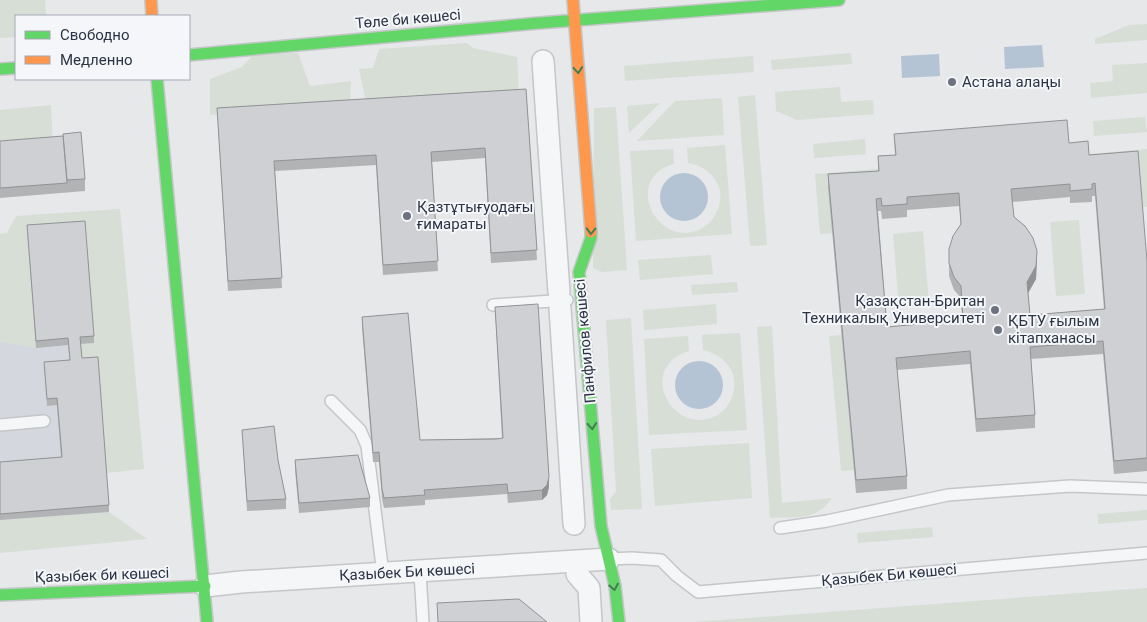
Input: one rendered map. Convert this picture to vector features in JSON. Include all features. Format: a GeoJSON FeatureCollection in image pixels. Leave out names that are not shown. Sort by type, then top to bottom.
{"type":"FeatureCollection","features":[{"type":"Feature","properties":{"kind":"main road"},"geometry":{"type":"LineString","coordinates":[[151,0],[152,15]]}},
{"type":"Feature","properties":{"kind":"main road","name":"Панфилов көшесі"},"geometry":{"type":"LineString","coordinates":[[573,0],[591,218],[591,238],[579,272],[601,526],[609,559],[619,622]]}},
{"type":"Feature","properties":{"kind":"main road","name":"Төле би көшесі"},"geometry":{"type":"LineString","coordinates":[[190,55],[263,47],[839,0]]}},
{"type":"Feature","properties":{"kind":"main road"},"geometry":{"type":"LineString","coordinates":[[0,69],[15,68]]}},
{"type":"Feature","properties":{"kind":"main road"},"geometry":{"type":"LineString","coordinates":[[157,80],[207,622]]}},
{"type":"Feature","properties":{"kind":"main road","name":"Қазыбек би көшесі"},"geometry":{"type":"LineString","coordinates":[[0,595],[205,586]]}},
{"type":"Feature","properties":{"kind":"street","name":"Панфилов көшесі"},"geometry":{"type":"LineString","coordinates":[[543,61],[574,524]]}},
{"type":"Feature","properties":{"kind":"street","name":"Қазыбек Би көшесі"},"geometry":{"type":"LineString","coordinates":[[205,586],[241,582],[609,559]]}},
{"type":"Feature","properties":{"kind":"street"},"geometry":{"type":"LineString","coordinates":[[577,574],[589,588],[591,622]]}},
{"type":"Feature","properties":{"kind":"lane"},"geometry":{"type":"LineString","coordinates":[[493,305],[581,299]]}},
{"type":"Feature","properties":{"kind":"lane"},"geometry":{"type":"LineString","coordinates":[[331,402],[360,430],[367,446],[383,574]]}},
{"type":"Feature","properties":{"kind":"lane"},"geometry":{"type":"LineString","coordinates":[[0,424],[44,421]]}},
{"type":"Feature","properties":{"kind":"lane"},"geometry":{"type":"LineString","coordinates":[[780,528],[827,522],[948,495],[1070,486],[1147,489]]}},
{"type":"Feature","properties":{"kind":"lane","name":"Қазыбек Би көшесі"},"geometry":{"type":"LineString","coordinates":[[609,559],[661,560],[698,592],[1147,553]]}},
{"type":"Feature","properties":{"kind":"lane"},"geometry":{"type":"LineString","coordinates":[[420,572],[423,622]]}},
{"type":"Feature","properties":{"kind":"shaded area"},"geometry":{"type":"Polygon","coordinates":[[[0,0],[45,0],[46,15],[15,15],[15,37],[0,38],[0,0]]]}},
{"type":"Feature","properties":{"kind":"shaded area"},"geometry":{"type":"Polygon","coordinates":[[[1147,24],[1147,40],[1095,44],[1095,39],[1129,25],[1147,24]]]}},
{"type":"Feature","properties":{"kind":"shaded area"},"geometry":{"type":"Polygon","coordinates":[[[467,43],[473,48],[517,57],[519,92],[366,103],[359,69],[373,68],[379,49],[467,43]]]}},
{"type":"Feature","properties":{"kind":"shaded area"},"geometry":{"type":"Polygon","coordinates":[[[298,53],[310,86],[351,81],[350,105],[210,115],[210,79],[242,67],[253,55],[298,53]]]}},
{"type":"Feature","properties":{"kind":"shaded area"},"geometry":{"type":"Polygon","coordinates":[[[851,53],[852,64],[772,70],[771,60],[851,53]]]}},
{"type":"Feature","properties":{"kind":"shaded area"},"geometry":{"type":"Polygon","coordinates":[[[753,56],[754,72],[625,81],[624,66],[753,56]]]}},
{"type":"Feature","properties":{"kind":"shaded area"},"geometry":{"type":"Polygon","coordinates":[[[1147,63],[1147,93],[1091,98],[1090,83],[1113,81],[1112,65],[1147,63]]]}},
{"type":"Feature","properties":{"kind":"shaded area"},"geometry":{"type":"Polygon","coordinates":[[[840,87],[841,102],[873,100],[874,114],[797,120],[776,111],[775,92],[840,87]]]}},
{"type":"Feature","properties":{"kind":"shaded area"},"geometry":{"type":"Polygon","coordinates":[[[755,95],[767,245],[750,246],[738,97],[755,95]]]}},
{"type":"Feature","properties":{"kind":"shaded area"},"geometry":{"type":"Polygon","coordinates":[[[722,98],[724,135],[637,141],[675,101],[722,98]]]}},
{"type":"Feature","properties":{"kind":"shaded area"},"geometry":{"type":"Polygon","coordinates":[[[660,103],[629,133],[627,106],[660,103]]]}},
{"type":"Feature","properties":{"kind":"shaded area"},"geometry":{"type":"Polygon","coordinates":[[[51,105],[53,147],[0,151],[0,110],[51,105]]]}},
{"type":"Feature","properties":{"kind":"shaded area"},"geometry":{"type":"Polygon","coordinates":[[[616,107],[627,270],[602,272],[593,268],[594,108],[616,107]]]}},
{"type":"Feature","properties":{"kind":"shaded area"},"geometry":{"type":"Polygon","coordinates":[[[1145,117],[1147,132],[1094,136],[1093,121],[1145,117]]]}},
{"type":"Feature","properties":{"kind":"shaded area"},"geometry":{"type":"Polygon","coordinates":[[[865,139],[866,154],[814,158],[813,144],[865,139]]]}},
{"type":"Feature","properties":{"kind":"shaded area"},"geometry":{"type":"Polygon","coordinates":[[[725,145],[732,234],[636,241],[630,151],[673,149],[674,164],[659,171],[650,182],[648,195],[650,208],[657,219],[668,228],[681,233],[696,231],[710,222],[719,206],[721,198],[718,184],[709,172],[688,163],[687,148],[725,145]]]}},
{"type":"Feature","properties":{"kind":"shaded area"},"geometry":{"type":"Polygon","coordinates":[[[1147,149],[1147,207],[1142,207],[1089,168],[1088,154],[1147,149]]]}},
{"type":"Feature","properties":{"kind":"shaded area"},"geometry":{"type":"Polygon","coordinates":[[[878,169],[879,183],[829,187],[833,233],[820,234],[815,174],[878,169]]]}},
{"type":"Feature","properties":{"kind":"shaded area"},"geometry":{"type":"Polygon","coordinates":[[[120,209],[144,469],[106,473],[81,365],[27,232],[36,348],[0,342],[0,234],[7,233],[16,216],[120,209]]]}},
{"type":"Feature","properties":{"kind":"shaded area"},"geometry":{"type":"Polygon","coordinates":[[[1079,220],[1085,294],[1056,296],[1050,222],[1079,220]]]}},
{"type":"Feature","properties":{"kind":"shaded area"},"geometry":{"type":"Polygon","coordinates":[[[85,228],[98,364],[109,512],[0,520],[0,234],[85,228]]]}},
{"type":"Feature","properties":{"kind":"shaded area"},"geometry":{"type":"Polygon","coordinates":[[[923,231],[929,305],[899,308],[893,234],[923,231]]]}},
{"type":"Feature","properties":{"kind":"shaded area"},"geometry":{"type":"Polygon","coordinates":[[[711,255],[713,274],[640,280],[638,260],[711,255]]]}},
{"type":"Feature","properties":{"kind":"shaded area"},"geometry":{"type":"Polygon","coordinates":[[[737,282],[738,292],[692,295],[691,285],[737,282]]]}},
{"type":"Feature","properties":{"kind":"shaded area"},"geometry":{"type":"Polygon","coordinates":[[[716,304],[717,324],[644,330],[643,310],[716,304]]]}},
{"type":"Feature","properties":{"kind":"shaded area"},"geometry":{"type":"Polygon","coordinates":[[[631,318],[642,509],[611,510],[610,499],[616,491],[606,320],[631,318]]]}},
{"type":"Feature","properties":{"kind":"shaded area"},"geometry":{"type":"Polygon","coordinates":[[[772,326],[782,503],[832,498],[819,511],[805,516],[770,518],[757,327],[772,326]]]}},
{"type":"Feature","properties":{"kind":"shaded area"},"geometry":{"type":"Polygon","coordinates":[[[740,333],[747,430],[649,435],[644,339],[688,336],[689,351],[674,359],[665,370],[662,382],[665,395],[672,407],[683,416],[696,420],[711,418],[722,412],[730,402],[735,386],[732,371],[728,365],[717,355],[703,350],[702,335],[740,333]]]}},
{"type":"Feature","properties":{"kind":"shaded area"},"geometry":{"type":"Polygon","coordinates":[[[842,335],[854,470],[841,471],[829,336],[842,335]]]}},
{"type":"Feature","properties":{"kind":"shaded area"},"geometry":{"type":"Polygon","coordinates":[[[749,443],[752,498],[655,506],[651,449],[749,443]]]}},
{"type":"Feature","properties":{"kind":"shaded area"},"geometry":{"type":"Polygon","coordinates":[[[1147,510],[1147,520],[1098,524],[1098,514],[1147,510]]]}},
{"type":"Feature","properties":{"kind":"shaded area"},"geometry":{"type":"Polygon","coordinates":[[[109,512],[147,539],[0,553],[0,520],[109,512]]]}},
{"type":"Feature","properties":{"kind":"shaded area"},"geometry":{"type":"Polygon","coordinates":[[[932,527],[933,537],[858,543],[857,533],[932,527]]]}},
{"type":"Feature","properties":{"kind":"shaded area"},"geometry":{"type":"Polygon","coordinates":[[[1147,588],[1147,622],[694,622],[1147,588]]]}},
{"type":"Feature","properties":{"kind":"water"},"geometry":{"type":"Polygon","coordinates":[[[1042,45],[1044,67],[1005,69],[1004,47],[1042,45]]]}},
{"type":"Feature","properties":{"kind":"water"},"geometry":{"type":"Polygon","coordinates":[[[939,54],[940,76],[902,78],[901,56],[939,54]]]}},
{"type":"Feature","properties":{"kind":"water"},"geometry":{"type":"Polygon","coordinates":[[[684,173],[693,175],[701,180],[706,188],[708,197],[706,206],[701,214],[693,219],[684,221],[675,219],[667,214],[662,206],[660,197],[662,188],[667,180],[675,175],[684,173]]]}},
{"type":"Feature","properties":{"kind":"water"},"geometry":{"type":"Polygon","coordinates":[[[699,361],[708,363],[716,368],[721,376],[723,385],[721,394],[716,402],[708,407],[699,409],[690,407],[682,402],[677,394],[675,385],[677,376],[682,368],[690,363],[699,361]]]}},
{"type":"Feature","properties":{"kind":"building","name":"Қазтұтығуодағы ғимараты"},"geometry":{"type":"Polygon","coordinates":[[[526,89],[537,250],[491,253],[485,148],[431,152],[438,261],[383,265],[376,155],[274,161],[282,278],[228,281],[217,108],[526,89]]]}},
{"type":"Feature","properties":{"kind":"building","name":"Қазақстан-Британ Техникалық Университеті"},"geometry":{"type":"Polygon","coordinates":[[[1067,120],[1069,143],[1088,141],[1089,155],[1138,151],[1147,261],[1147,458],[1114,461],[1103,341],[1030,347],[1035,415],[976,419],[970,351],[896,358],[907,476],[856,480],[828,174],[879,171],[878,156],[896,155],[894,134],[1067,120]],[[1095,183],[1092,184],[1092,189],[1070,191],[1070,184],[1011,189],[1014,217],[1025,226],[1033,238],[1037,251],[1036,266],[1027,282],[1030,315],[1105,309],[1095,183]],[[959,193],[907,197],[907,204],[882,206],[881,198],[876,199],[887,327],[963,320],[961,286],[954,277],[949,263],[949,249],[953,236],[961,224],[959,193]]]}},
{"type":"Feature","properties":{"kind":"building"},"geometry":{"type":"Polygon","coordinates":[[[81,132],[85,179],[67,180],[63,134],[81,132]]]}},
{"type":"Feature","properties":{"kind":"building"},"geometry":{"type":"Polygon","coordinates":[[[63,136],[67,183],[0,188],[0,141],[63,136]]]}},
{"type":"Feature","properties":{"kind":"building"},"geometry":{"type":"Polygon","coordinates":[[[85,221],[94,336],[80,337],[82,358],[98,357],[109,505],[0,514],[0,462],[62,457],[57,398],[47,399],[44,362],[70,360],[68,338],[36,341],[27,225],[85,221]]]}},
{"type":"Feature","properties":{"kind":"building"},"geometry":{"type":"Polygon","coordinates":[[[538,304],[549,477],[547,485],[542,490],[508,493],[507,484],[424,490],[425,495],[384,498],[379,452],[373,453],[362,317],[408,313],[420,440],[496,439],[503,438],[495,307],[538,304]]]}},
{"type":"Feature","properties":{"kind":"building"},"geometry":{"type":"Polygon","coordinates":[[[274,426],[278,460],[286,499],[247,501],[242,430],[274,426]]]}},
{"type":"Feature","properties":{"kind":"building"},"geometry":{"type":"Polygon","coordinates":[[[358,455],[370,498],[299,503],[295,460],[358,455]]]}},
{"type":"Feature","properties":{"kind":"building"},"geometry":{"type":"Polygon","coordinates":[[[519,599],[547,622],[438,622],[437,603],[519,599]]]}},
{"type":"Feature","properties":{"kind":"traffic: fast"},"geometry":{"type":"LineString","coordinates":[[190,55],[539,23],[839,0]]}},
{"type":"Feature","properties":{"kind":"traffic: fast"},"geometry":{"type":"LineString","coordinates":[[0,69],[15,68]]}},
{"type":"Feature","properties":{"kind":"traffic: fast"},"geometry":{"type":"LineString","coordinates":[[157,80],[207,622]]}},
{"type":"Feature","properties":{"kind":"traffic: fast"},"geometry":{"type":"LineString","coordinates":[[591,232],[591,238],[579,272],[601,526],[615,586],[619,622]]}},
{"type":"Feature","properties":{"kind":"traffic: fast"},"geometry":{"type":"LineString","coordinates":[[0,595],[205,586]]}},
{"type":"Feature","properties":{"kind":"traffic: slow"},"geometry":{"type":"LineString","coordinates":[[151,0],[152,15]]}},
{"type":"Feature","properties":{"kind":"traffic: slow"},"geometry":{"type":"LineString","coordinates":[[573,0],[591,232]]}},
{"type":"Feature","properties":{"kind":"place","name":"Астана алаңы"},"geometry":{"type":"Point","coordinates":[952,82]}},
{"type":"Feature","properties":{"kind":"place","name":"Қазтұтығуодағы ғимараты"},"geometry":{"type":"Point","coordinates":[407,216]}},
{"type":"Feature","properties":{"kind":"place","name":"Қазақстан-Британ Техникалық Университеті"},"geometry":{"type":"Point","coordinates":[995,310]}},
{"type":"Feature","properties":{"kind":"place","name":"ҚБТУ ғылым кітапханасы"},"geometry":{"type":"Point","coordinates":[998,330]}}]}
